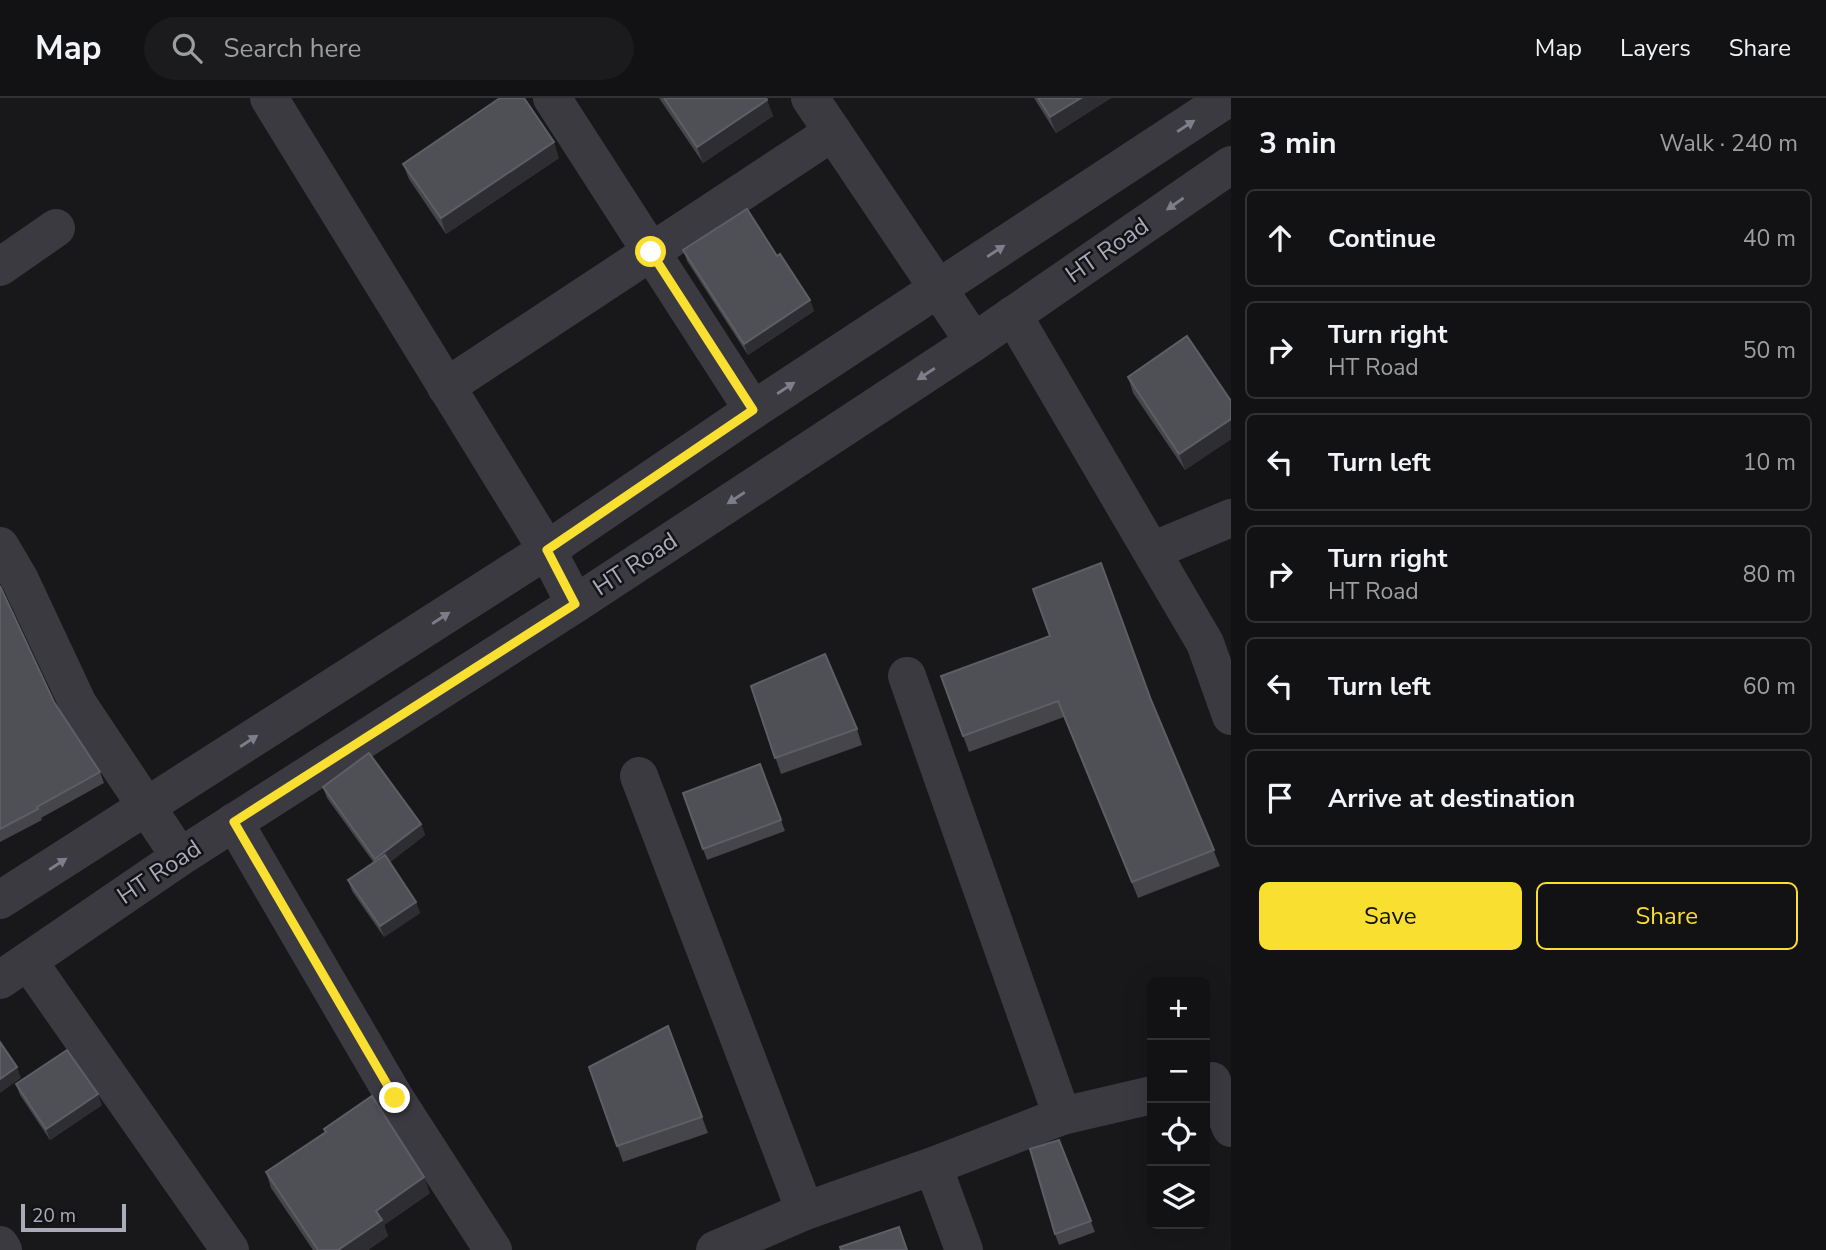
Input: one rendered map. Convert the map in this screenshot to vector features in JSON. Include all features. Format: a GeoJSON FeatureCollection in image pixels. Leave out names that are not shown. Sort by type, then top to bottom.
{"type":"FeatureCollection","features":[{"type":"Feature","properties":{"kind":"street"},"geometry":{"type":"LineString","coordinates":[[269,98],[547,550],[575,604]]}},
{"type":"Feature","properties":{"kind":"street"},"geometry":{"type":"LineString","coordinates":[[552,98],[753,410]]}},
{"type":"Feature","properties":{"kind":"street"},"geometry":{"type":"LineString","coordinates":[[810,98],[974,342]]}},
{"type":"Feature","properties":{"kind":"street"},"geometry":{"type":"LineString","coordinates":[[0,900],[547,550],[753,410],[1227,98]]}},
{"type":"Feature","properties":{"kind":"street"},"geometry":{"type":"LineString","coordinates":[[446,387],[833,132]]}},
{"type":"Feature","properties":{"kind":"street","name":"HT Road"},"geometry":{"type":"LineString","coordinates":[[14,971],[180,857],[575,604],[974,342],[1230,166]]}},
{"type":"Feature","properties":{"kind":"street"},"geometry":{"type":"LineString","coordinates":[[0,267],[56,228]]}},
{"type":"Feature","properties":{"kind":"street"},"geometry":{"type":"LineString","coordinates":[[1013,315],[1205,643],[1231,716]]}},
{"type":"Feature","properties":{"kind":"street"},"geometry":{"type":"LineString","coordinates":[[1152,551],[1231,518]]}},
{"type":"Feature","properties":{"kind":"street"},"geometry":{"type":"LineString","coordinates":[[0,546],[20,580],[78,704],[180,857]]}},
{"type":"Feature","properties":{"kind":"street"},"geometry":{"type":"LineString","coordinates":[[907,676],[1062,1116]]}},
{"type":"Feature","properties":{"kind":"street"},"geometry":{"type":"LineString","coordinates":[[639,776],[805,1211]]}},
{"type":"Feature","properties":{"kind":"street"},"geometry":{"type":"LineString","coordinates":[[234,822],[395,1098],[493,1250]]}},
{"type":"Feature","properties":{"kind":"street"},"geometry":{"type":"LineString","coordinates":[[14,971],[230,1250]]}},
{"type":"Feature","properties":{"kind":"street"},"geometry":{"type":"LineString","coordinates":[[1216,1077],[1231,1128]]}},
{"type":"Feature","properties":{"kind":"street"},"geometry":{"type":"LineString","coordinates":[[715,1250],[805,1211],[933,1166],[1062,1116],[1147,1096]]}},
{"type":"Feature","properties":{"kind":"street"},"geometry":{"type":"LineString","coordinates":[[933,1166],[964,1250]]}},
{"type":"Feature","properties":{"kind":"street"},"geometry":{"type":"LineString","coordinates":[[0,1245],[3,1250]]}},
{"type":"Feature","properties":{"kind":"building"},"geometry":{"type":"Polygon","coordinates":[[[500,98],[524,98],[554,142],[441,218],[403,164],[500,98]]]}},
{"type":"Feature","properties":{"kind":"building"},"geometry":{"type":"Polygon","coordinates":[[[664,98],[766,98],[767,100],[697,147],[664,98]]]}},
{"type":"Feature","properties":{"kind":"building"},"geometry":{"type":"Polygon","coordinates":[[[1038,98],[1081,98],[1050,117],[1038,98]]]}},
{"type":"Feature","properties":{"kind":"building"},"geometry":{"type":"Polygon","coordinates":[[[747,209],[810,300],[744,344],[683,250],[747,209]]]}},
{"type":"Feature","properties":{"kind":"building"},"geometry":{"type":"Polygon","coordinates":[[[1187,336],[1231,401],[1231,419],[1179,454],[1128,377],[1187,336]]]}},
{"type":"Feature","properties":{"kind":"building"},"geometry":{"type":"Polygon","coordinates":[[[1101,563],[1151,700],[1214,850],[1132,882],[1058,701],[963,736],[941,676],[1050,636],[1033,589],[1101,563]]]}},
{"type":"Feature","properties":{"kind":"building"},"geometry":{"type":"Polygon","coordinates":[[[0,586],[54,702],[100,772],[0,829],[0,586]]]}},
{"type":"Feature","properties":{"kind":"building"},"geometry":{"type":"Polygon","coordinates":[[[825,654],[857,729],[775,758],[751,686],[825,654]]]}},
{"type":"Feature","properties":{"kind":"building"},"geometry":{"type":"Polygon","coordinates":[[[369,753],[421,824],[375,859],[323,787],[369,753]]]}},
{"type":"Feature","properties":{"kind":"building"},"geometry":{"type":"Polygon","coordinates":[[[760,764],[781,820],[703,849],[683,793],[760,764]]]}},
{"type":"Feature","properties":{"kind":"building"},"geometry":{"type":"Polygon","coordinates":[[[385,855],[416,902],[380,926],[348,880],[385,855]]]}},
{"type":"Feature","properties":{"kind":"building"},"geometry":{"type":"Polygon","coordinates":[[[668,1026],[702,1117],[617,1146],[589,1067],[668,1026]]]}},
{"type":"Feature","properties":{"kind":"building"},"geometry":{"type":"Polygon","coordinates":[[[0,1042],[17,1067],[0,1079],[0,1042]]]}},
{"type":"Feature","properties":{"kind":"building"},"geometry":{"type":"Polygon","coordinates":[[[67,1050],[98,1094],[46,1129],[16,1084],[67,1050]]]}},
{"type":"Feature","properties":{"kind":"building"},"geometry":{"type":"Polygon","coordinates":[[[372,1096],[424,1177],[376,1211],[382,1220],[338,1250],[318,1250],[266,1172],[326,1132],[324,1129],[372,1096]]]}},
{"type":"Feature","properties":{"kind":"building"},"geometry":{"type":"Polygon","coordinates":[[[1059,1140],[1091,1221],[1055,1234],[1030,1149],[1059,1140]]]}},
{"type":"Feature","properties":{"kind":"building"},"geometry":{"type":"Polygon","coordinates":[[[899,1227],[907,1250],[841,1250],[840,1247],[899,1227]]]}},
{"type":"Feature","properties":{"kind":"route"},"geometry":{"type":"LineString","coordinates":[[395,1098],[234,822],[575,604],[547,550],[753,410],[651,252]]}}]}
